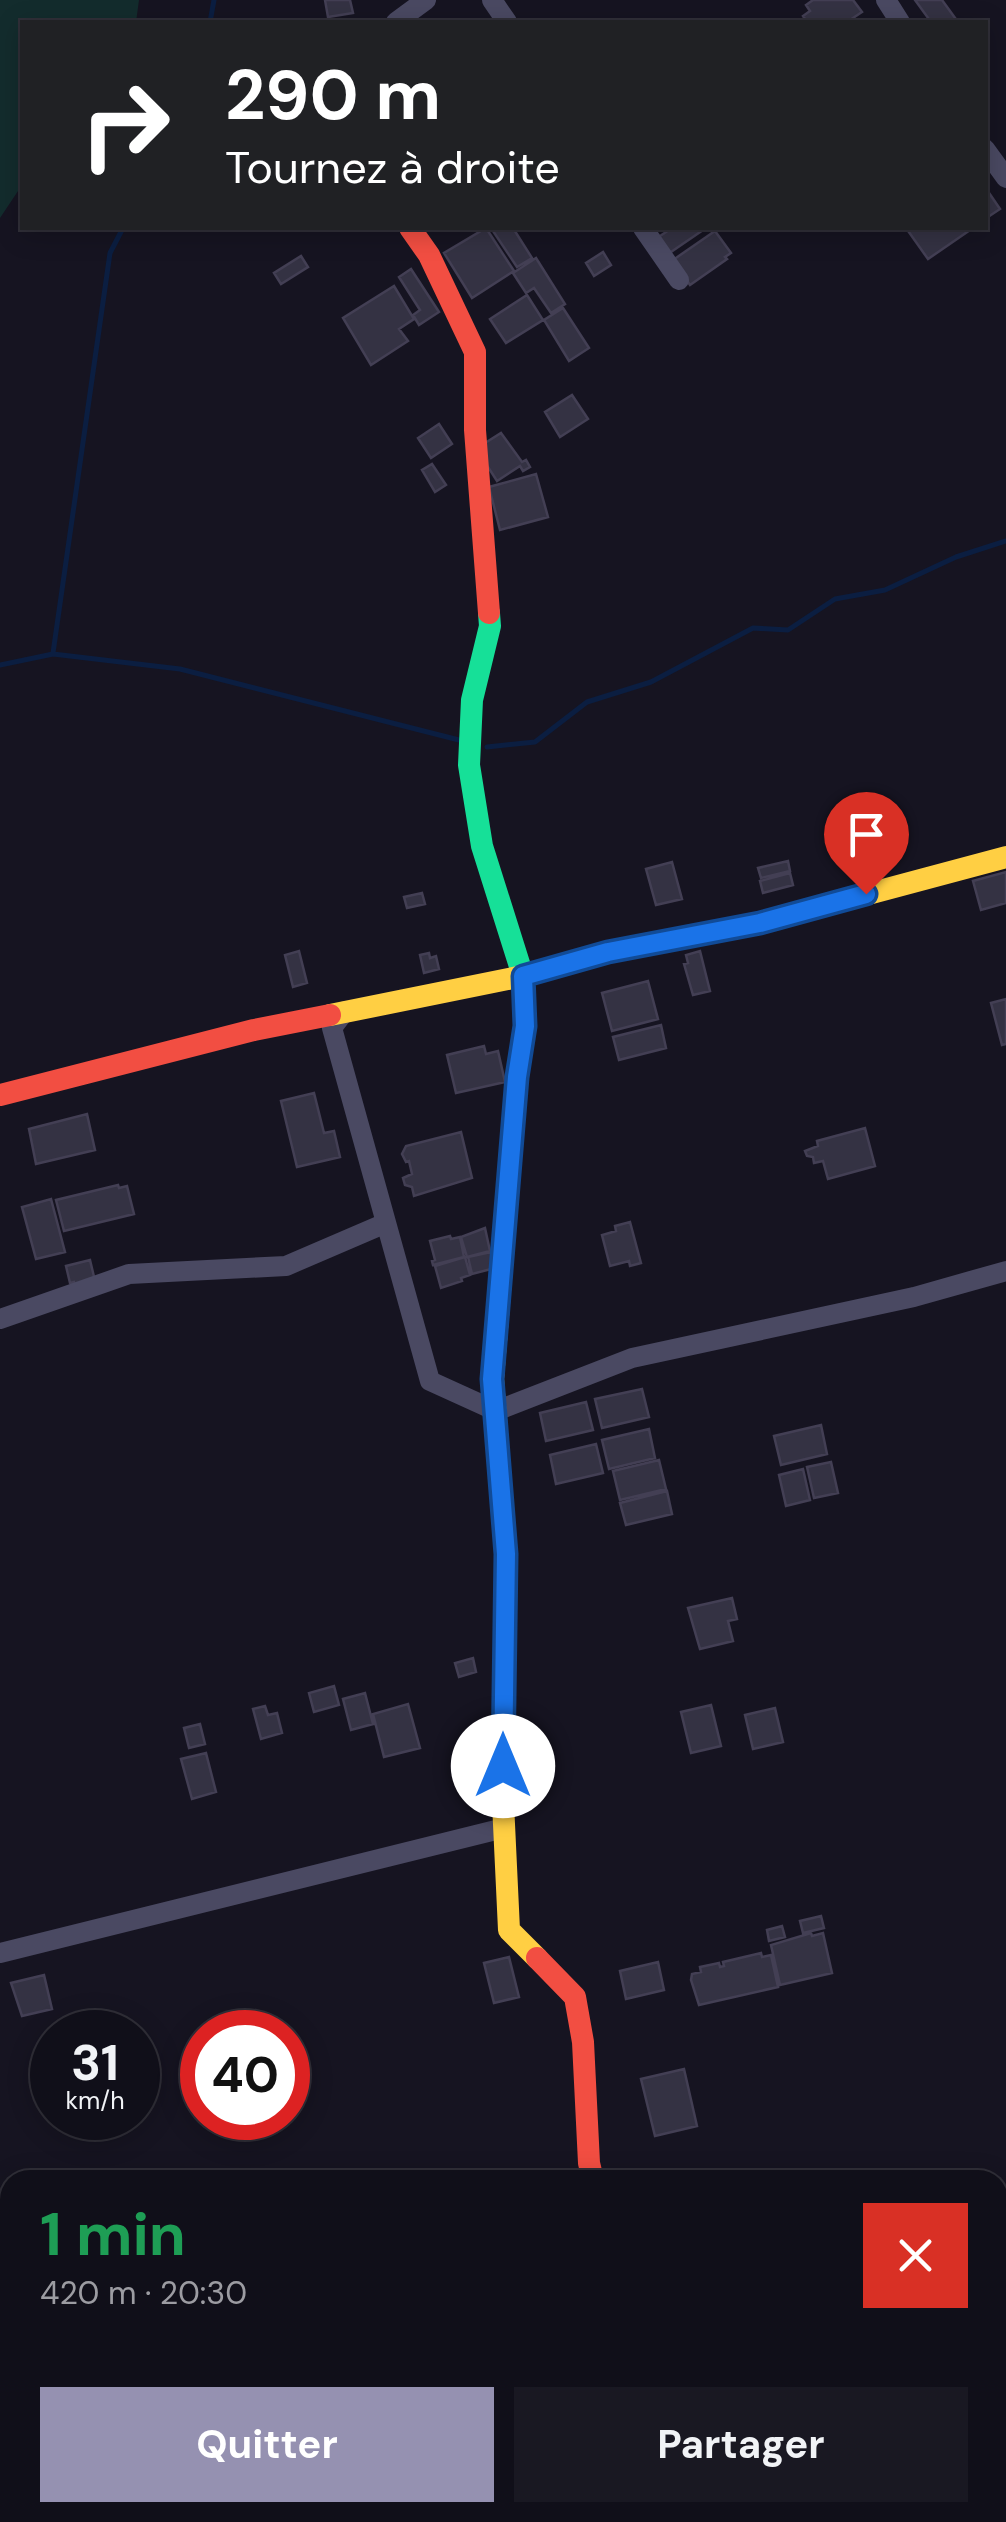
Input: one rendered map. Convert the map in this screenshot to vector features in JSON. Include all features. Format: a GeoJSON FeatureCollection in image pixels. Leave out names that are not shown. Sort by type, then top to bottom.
{"type":"FeatureCollection","features":[{"type":"Feature","properties":{"kind":"street"},"geometry":{"type":"LineString","coordinates":[[399,20],[426,0]]}},
{"type":"Feature","properties":{"kind":"street"},"geometry":{"type":"LineString","coordinates":[[988,153],[1006,178]]}},
{"type":"Feature","properties":{"kind":"street"},"geometry":{"type":"LineString","coordinates":[[411,230],[429,255],[475,352],[475,430],[490,626],[472,700],[469,765],[482,846],[523,976],[525,1026],[492,1379],[506,1554],[502,1691],[510,1930],[575,1998],[583,2042],[592,2170]]}},
{"type":"Feature","properties":{"kind":"street"},"geometry":{"type":"LineString","coordinates":[[645,230],[680,280]]}},
{"type":"Feature","properties":{"kind":"street"},"geometry":{"type":"LineString","coordinates":[[0,1096],[254,1030],[523,976],[608,952],[760,923],[1006,857]]}},
{"type":"Feature","properties":{"kind":"street"},"geometry":{"type":"LineString","coordinates":[[345,1011],[332,1028],[430,1381],[496,1411],[632,1358],[914,1298],[1006,1271]]}},
{"type":"Feature","properties":{"kind":"street"},"geometry":{"type":"LineString","coordinates":[[0,1318],[128,1274],[286,1266],[386,1223]]}},
{"type":"Feature","properties":{"kind":"street"},"geometry":{"type":"LineString","coordinates":[[0,1953],[504,1828]]}},
{"type":"Feature","properties":{"kind":"green space"},"geometry":{"type":"Polygon","coordinates":[[[0,0],[139,0],[136,20],[20,20],[20,188],[0,218],[0,0]]]}},
{"type":"Feature","properties":{"kind":"building"},"geometry":{"type":"Polygon","coordinates":[[[325,0],[350,0],[353,13],[328,17],[325,0]]]}},
{"type":"Feature","properties":{"kind":"building"},"geometry":{"type":"Polygon","coordinates":[[[813,0],[853,0],[862,12],[850,20],[806,20],[803,16],[810,11],[806,5],[813,0]]]}},
{"type":"Feature","properties":{"kind":"building"},"geometry":{"type":"Polygon","coordinates":[[[915,0],[942,0],[957,20],[930,20],[915,0]]]}},
{"type":"Feature","properties":{"kind":"building"},"geometry":{"type":"Polygon","coordinates":[[[988,191],[1000,209],[988,217],[988,191]]]}},
{"type":"Feature","properties":{"kind":"building"},"geometry":{"type":"Polygon","coordinates":[[[487,230],[514,271],[472,298],[444,253],[487,230]]]}},
{"type":"Feature","properties":{"kind":"building"},"geometry":{"type":"Polygon","coordinates":[[[492,230],[514,230],[532,258],[517,267],[492,230]]]}},
{"type":"Feature","properties":{"kind":"building"},"geometry":{"type":"Polygon","coordinates":[[[669,230],[703,230],[668,254],[657,238],[669,230]]]}},
{"type":"Feature","properties":{"kind":"building"},"geometry":{"type":"Polygon","coordinates":[[[907,230],[970,230],[928,259],[907,230]]]}},
{"type":"Feature","properties":{"kind":"building"},"geometry":{"type":"Polygon","coordinates":[[[715,231],[731,253],[690,285],[673,260],[715,231]]]}},
{"type":"Feature","properties":{"kind":"building"},"geometry":{"type":"Polygon","coordinates":[[[603,252],[611,265],[594,276],[586,263],[603,252]]]}},
{"type":"Feature","properties":{"kind":"building"},"geometry":{"type":"Polygon","coordinates":[[[301,256],[308,267],[281,284],[274,273],[301,256]]]}},
{"type":"Feature","properties":{"kind":"building"},"geometry":{"type":"Polygon","coordinates":[[[536,258],[565,304],[551,313],[534,288],[526,293],[513,273],[536,258]]]}},
{"type":"Feature","properties":{"kind":"building"},"geometry":{"type":"Polygon","coordinates":[[[411,269],[439,312],[419,325],[413,315],[420,310],[399,277],[411,269]]]}},
{"type":"Feature","properties":{"kind":"building"},"geometry":{"type":"Polygon","coordinates":[[[394,286],[414,319],[399,329],[408,341],[371,365],[343,318],[394,286]]]}},
{"type":"Feature","properties":{"kind":"building"},"geometry":{"type":"Polygon","coordinates":[[[527,295],[543,320],[506,343],[490,319],[527,295]]]}},
{"type":"Feature","properties":{"kind":"building"},"geometry":{"type":"Polygon","coordinates":[[[563,308],[589,348],[569,361],[544,320],[563,308]]]}},
{"type":"Feature","properties":{"kind":"building"},"geometry":{"type":"Polygon","coordinates":[[[572,395],[588,419],[560,437],[545,412],[572,395]]]}},
{"type":"Feature","properties":{"kind":"building"},"geometry":{"type":"Polygon","coordinates":[[[439,424],[452,444],[431,458],[418,438],[439,424]]]}},
{"type":"Feature","properties":{"kind":"building"},"geometry":{"type":"Polygon","coordinates":[[[501,433],[530,467],[523,471],[520,466],[497,481],[481,456],[482,445],[501,433]]]}},
{"type":"Feature","properties":{"kind":"building"},"geometry":{"type":"Polygon","coordinates":[[[432,464],[446,485],[435,492],[422,470],[432,464]]]}},
{"type":"Feature","properties":{"kind":"building"},"geometry":{"type":"Polygon","coordinates":[[[536,474],[548,517],[500,530],[489,487],[536,474]]]}},
{"type":"Feature","properties":{"kind":"building"},"geometry":{"type":"Polygon","coordinates":[[[788,861],[790,871],[761,878],[758,868],[788,861]]]}},
{"type":"Feature","properties":{"kind":"building"},"geometry":{"type":"Polygon","coordinates":[[[672,862],[682,899],[656,905],[646,869],[672,862]]]}},
{"type":"Feature","properties":{"kind":"building"},"geometry":{"type":"Polygon","coordinates":[[[1006,872],[1006,903],[981,910],[973,881],[1006,872]]]}},
{"type":"Feature","properties":{"kind":"building"},"geometry":{"type":"Polygon","coordinates":[[[790,873],[793,885],[763,893],[760,881],[790,873]]]}},
{"type":"Feature","properties":{"kind":"building"},"geometry":{"type":"Polygon","coordinates":[[[422,893],[425,904],[407,908],[404,897],[422,893]]]}},
{"type":"Feature","properties":{"kind":"building"},"geometry":{"type":"Polygon","coordinates":[[[299,951],[307,983],[293,987],[285,955],[299,951]]]}},
{"type":"Feature","properties":{"kind":"building"},"geometry":{"type":"Polygon","coordinates":[[[700,951],[710,991],[693,995],[684,964],[688,963],[686,955],[700,951]]]}},
{"type":"Feature","properties":{"kind":"building"},"geometry":{"type":"Polygon","coordinates":[[[429,953],[430,958],[436,956],[439,969],[424,973],[420,955],[429,953]]]}},
{"type":"Feature","properties":{"kind":"building"},"geometry":{"type":"Polygon","coordinates":[[[648,981],[658,1019],[612,1031],[602,993],[648,981]]]}},
{"type":"Feature","properties":{"kind":"building"},"geometry":{"type":"Polygon","coordinates":[[[1006,999],[1006,1044],[1002,1045],[991,1003],[1006,999]]]}},
{"type":"Feature","properties":{"kind":"building"},"geometry":{"type":"Polygon","coordinates":[[[661,1025],[666,1048],[619,1060],[613,1037],[661,1025]]]}},
{"type":"Feature","properties":{"kind":"building"},"geometry":{"type":"Polygon","coordinates":[[[484,1046],[486,1054],[498,1051],[505,1082],[456,1093],[447,1055],[484,1046]]]}},
{"type":"Feature","properties":{"kind":"building"},"geometry":{"type":"Polygon","coordinates":[[[314,1093],[324,1133],[334,1131],[340,1157],[297,1167],[281,1101],[314,1093]]]}},
{"type":"Feature","properties":{"kind":"building"},"geometry":{"type":"Polygon","coordinates":[[[87,1114],[95,1150],[36,1164],[29,1129],[87,1114]]]}},
{"type":"Feature","properties":{"kind":"building"},"geometry":{"type":"Polygon","coordinates":[[[865,1128],[875,1166],[828,1179],[823,1161],[814,1163],[813,1157],[807,1156],[805,1151],[818,1146],[817,1141],[865,1128]]]}},
{"type":"Feature","properties":{"kind":"building"},"geometry":{"type":"Polygon","coordinates":[[[461,1132],[472,1178],[414,1196],[403,1178],[412,1174],[409,1161],[402,1154],[406,1146],[461,1132]]]}},
{"type":"Feature","properties":{"kind":"building"},"geometry":{"type":"Polygon","coordinates":[[[127,1186],[134,1214],[64,1231],[56,1200],[127,1186]]]}},
{"type":"Feature","properties":{"kind":"building"},"geometry":{"type":"Polygon","coordinates":[[[51,1199],[65,1252],[36,1259],[22,1207],[51,1199]]]}},
{"type":"Feature","properties":{"kind":"building"},"geometry":{"type":"Polygon","coordinates":[[[630,1222],[641,1263],[630,1266],[629,1261],[610,1266],[602,1235],[630,1222]]]}},
{"type":"Feature","properties":{"kind":"building"},"geometry":{"type":"Polygon","coordinates":[[[485,1228],[490,1251],[467,1257],[461,1237],[485,1228]]]}},
{"type":"Feature","properties":{"kind":"building"},"geometry":{"type":"Polygon","coordinates":[[[460,1237],[464,1257],[433,1265],[430,1241],[460,1237]]]}},
{"type":"Feature","properties":{"kind":"building"},"geometry":{"type":"Polygon","coordinates":[[[491,1252],[495,1268],[472,1274],[468,1257],[491,1252]]]}},
{"type":"Feature","properties":{"kind":"building"},"geometry":{"type":"Polygon","coordinates":[[[465,1257],[470,1275],[441,1288],[435,1266],[465,1257]]]}},
{"type":"Feature","properties":{"kind":"building"},"geometry":{"type":"Polygon","coordinates":[[[90,1260],[95,1281],[75,1286],[70,1283],[66,1266],[90,1260]]]}},
{"type":"Feature","properties":{"kind":"building"},"geometry":{"type":"Polygon","coordinates":[[[642,1389],[649,1417],[602,1428],[595,1399],[642,1389]]]}},
{"type":"Feature","properties":{"kind":"building"},"geometry":{"type":"Polygon","coordinates":[[[586,1402],[593,1430],[546,1441],[540,1413],[586,1402]]]}},
{"type":"Feature","properties":{"kind":"building"},"geometry":{"type":"Polygon","coordinates":[[[821,1425],[827,1454],[781,1465],[774,1436],[821,1425]]]}},
{"type":"Feature","properties":{"kind":"building"},"geometry":{"type":"Polygon","coordinates":[[[649,1429],[655,1458],[609,1469],[602,1440],[649,1429]]]}},
{"type":"Feature","properties":{"kind":"building"},"geometry":{"type":"Polygon","coordinates":[[[596,1444],[603,1473],[556,1484],[550,1455],[596,1444]]]}},
{"type":"Feature","properties":{"kind":"building"},"geometry":{"type":"Polygon","coordinates":[[[659,1460],[666,1489],[620,1500],[613,1471],[659,1460]]]}},
{"type":"Feature","properties":{"kind":"building"},"geometry":{"type":"Polygon","coordinates":[[[831,1462],[838,1493],[814,1498],[807,1467],[831,1462]]]}},
{"type":"Feature","properties":{"kind":"building"},"geometry":{"type":"Polygon","coordinates":[[[803,1469],[810,1500],[786,1506],[779,1475],[803,1469]]]}},
{"type":"Feature","properties":{"kind":"building"},"geometry":{"type":"Polygon","coordinates":[[[667,1491],[672,1514],[626,1525],[620,1503],[667,1491]]]}},
{"type":"Feature","properties":{"kind":"building"},"geometry":{"type":"Polygon","coordinates":[[[732,1598],[737,1619],[728,1621],[733,1641],[700,1649],[688,1608],[732,1598]]]}},
{"type":"Feature","properties":{"kind":"building"},"geometry":{"type":"Polygon","coordinates":[[[473,1658],[476,1672],[459,1677],[455,1663],[473,1658]]]}},
{"type":"Feature","properties":{"kind":"building"},"geometry":{"type":"Polygon","coordinates":[[[334,1686],[339,1705],[314,1712],[309,1693],[334,1686]]]}},
{"type":"Feature","properties":{"kind":"building"},"geometry":{"type":"Polygon","coordinates":[[[365,1693],[373,1724],[351,1730],[343,1699],[365,1693]]]}},
{"type":"Feature","properties":{"kind":"building"},"geometry":{"type":"Polygon","coordinates":[[[408,1704],[420,1748],[384,1757],[373,1714],[408,1704]]]}},
{"type":"Feature","properties":{"kind":"building"},"geometry":{"type":"Polygon","coordinates":[[[711,1705],[721,1746],[691,1753],[681,1712],[711,1705]]]}},
{"type":"Feature","properties":{"kind":"building"},"geometry":{"type":"Polygon","coordinates":[[[265,1706],[268,1715],[277,1713],[282,1733],[261,1739],[253,1709],[265,1706]]]}},
{"type":"Feature","properties":{"kind":"building"},"geometry":{"type":"Polygon","coordinates":[[[775,1708],[783,1742],[753,1749],[745,1715],[775,1708]]]}},
{"type":"Feature","properties":{"kind":"building"},"geometry":{"type":"Polygon","coordinates":[[[200,1724],[205,1744],[189,1748],[184,1728],[200,1724]]]}},
{"type":"Feature","properties":{"kind":"building"},"geometry":{"type":"Polygon","coordinates":[[[206,1753],[216,1792],[192,1799],[181,1759],[206,1753]]]}},
{"type":"Feature","properties":{"kind":"building"},"geometry":{"type":"Polygon","coordinates":[[[821,1916],[824,1928],[803,1933],[800,1921],[821,1916]]]}},
{"type":"Feature","properties":{"kind":"building"},"geometry":{"type":"Polygon","coordinates":[[[782,1926],[785,1937],[769,1941],[767,1930],[782,1926]]]}},
{"type":"Feature","properties":{"kind":"building"},"geometry":{"type":"Polygon","coordinates":[[[823,1933],[832,1973],[780,1985],[771,1945],[823,1933]]]}},
{"type":"Feature","properties":{"kind":"building"},"geometry":{"type":"Polygon","coordinates":[[[761,1953],[762,1957],[771,1955],[778,1987],[699,2005],[691,1980],[692,1974],[701,1972],[700,1967],[719,1963],[720,1967],[723,1962],[761,1953]]]}},
{"type":"Feature","properties":{"kind":"building"},"geometry":{"type":"Polygon","coordinates":[[[509,1957],[519,1997],[494,2003],[484,1963],[509,1957]]]}},
{"type":"Feature","properties":{"kind":"building"},"geometry":{"type":"Polygon","coordinates":[[[658,1962],[664,1990],[626,1999],[620,1971],[658,1962]]]}},
{"type":"Feature","properties":{"kind":"building"},"geometry":{"type":"Polygon","coordinates":[[[44,1975],[52,2009],[30,2010],[30,2014],[22,2016],[11,1983],[44,1975]]]}},
{"type":"Feature","properties":{"kind":"building"},"geometry":{"type":"Polygon","coordinates":[[[684,2069],[697,2126],[655,2136],[641,2079],[684,2069]]]}},
{"type":"Feature","properties":{"kind":"waterway"},"geometry":{"type":"LineString","coordinates":[[210,20],[214,0]]}},
{"type":"Feature","properties":{"kind":"waterway"},"geometry":{"type":"LineString","coordinates":[[53,653],[110,253],[122,230]]}},
{"type":"Feature","properties":{"kind":"waterway"},"geometry":{"type":"LineString","coordinates":[[487,747],[535,742],[587,702],[651,682],[753,628],[788,630],[835,599],[885,590],[956,557],[1006,541]]}},
{"type":"Feature","properties":{"kind":"waterway"},"geometry":{"type":"LineString","coordinates":[[0,665],[53,654],[180,669],[459,740]]}},
{"type":"Feature","properties":{"kind":"traffic: fast"},"geometry":{"type":"LineString","coordinates":[[489,613],[490,626],[472,700],[469,765],[482,846],[523,976],[525,1025],[506,1216]]}},
{"type":"Feature","properties":{"kind":"traffic: slow"},"geometry":{"type":"LineString","coordinates":[[330,1015],[523,976],[608,952],[760,923],[1006,857]]}},
{"type":"Feature","properties":{"kind":"traffic: slow"},"geometry":{"type":"LineString","coordinates":[[506,1216],[493,1379],[506,1554],[503,1803],[509,1930],[537,1958]]}},
{"type":"Feature","properties":{"kind":"traffic: jam"},"geometry":{"type":"LineString","coordinates":[[411,230],[429,255],[475,352],[475,430],[489,613]]}},
{"type":"Feature","properties":{"kind":"traffic: jam"},"geometry":{"type":"LineString","coordinates":[[0,1095],[254,1030],[330,1015]]}},
{"type":"Feature","properties":{"kind":"traffic: jam"},"geometry":{"type":"LineString","coordinates":[[537,1958],[575,1997],[583,2042],[591,2170]]}},
{"type":"Feature","properties":{"kind":"route"},"geometry":{"type":"LineString","coordinates":[[503,1766],[506,1554],[492,1379],[517,1077],[525,1026],[523,976],[608,952],[760,923],[866,894]]}}]}
